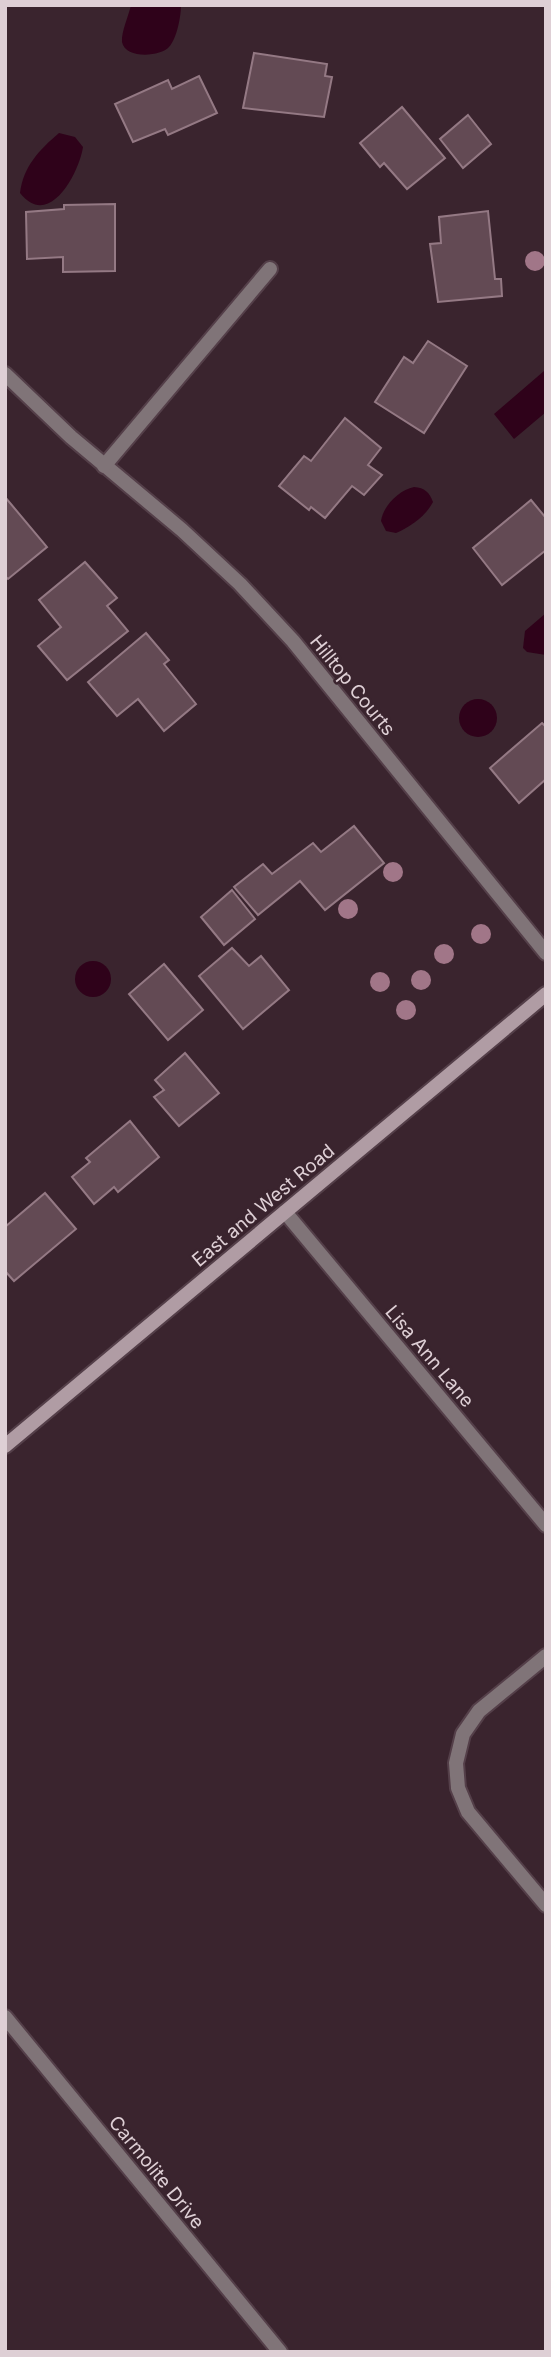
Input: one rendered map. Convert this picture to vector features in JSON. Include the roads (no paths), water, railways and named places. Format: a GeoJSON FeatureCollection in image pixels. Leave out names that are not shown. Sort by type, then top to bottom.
{"type":"FeatureCollection","features":[{"type":"Feature","properties":{"kind":"street"},"geometry":{"type":"LineString","coordinates":[[104,466],[270,269]]}},
{"type":"Feature","properties":{"kind":"street","name":"Hilltop Courts"},"geometry":{"type":"LineString","coordinates":[[5,374],[104,466],[192,539],[240,584],[293,641],[546,953]]}},
{"type":"Feature","properties":{"kind":"street","name":"East and West Road"},"geometry":{"type":"LineString","coordinates":[[5,1446],[546,995]]}},
{"type":"Feature","properties":{"kind":"street","name":"Lisa Ann Lane"},"geometry":{"type":"LineString","coordinates":[[285,1212],[546,1525]]}},
{"type":"Feature","properties":{"kind":"street"},"geometry":{"type":"LineString","coordinates":[[546,1656],[479,1711],[463,1734],[456,1763],[458,1788],[468,1812],[546,1905]]}},
{"type":"Feature","properties":{"kind":"street","name":"Carmolite Drive"},"geometry":{"type":"LineString","coordinates":[[5,2017],[279,2352]]}}]}
